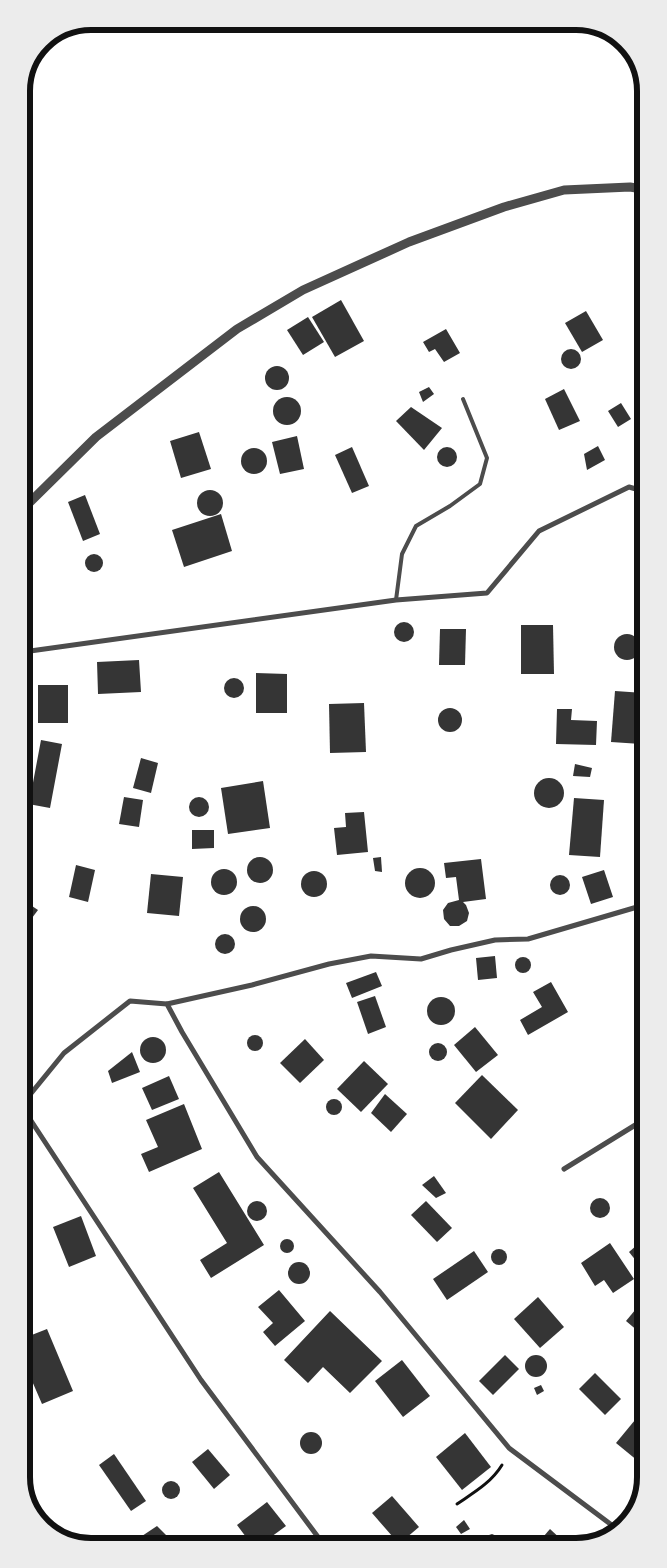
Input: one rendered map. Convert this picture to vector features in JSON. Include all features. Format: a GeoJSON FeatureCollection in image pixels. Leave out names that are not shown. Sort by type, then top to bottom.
{"type":"FeatureCollection","features":[{"type":"Feature","properties":{"kind":"street"},"geometry":{"type":"LineString","coordinates":[[30,502],[96,437],[237,329],[303,290],[409,242],[504,207],[564,190],[637,188]]}},
{"type":"Feature","properties":{"kind":"street"},"geometry":{"type":"LineString","coordinates":[[30,651],[396,600],[487,593],[539,530],[629,487],[637,489]]}},
{"type":"Feature","properties":{"kind":"street"},"geometry":{"type":"LineString","coordinates":[[30,1095],[64,1053],[130,1001],[168,1004],[252,985],[329,964],[371,956],[421,959],[495,940],[528,939],[637,907]]}},
{"type":"Feature","properties":{"kind":"street"},"geometry":{"type":"LineString","coordinates":[[168,1004],[182,1032],[257,1158],[380,1292],[510,1449],[612,1526]]}},
{"type":"Feature","properties":{"kind":"street"},"geometry":{"type":"LineString","coordinates":[[30,1119],[202,1380],[319,1538]]}},
{"type":"Feature","properties":{"kind":"street"},"geometry":{"type":"LineString","coordinates":[[564,1169],[637,1124]]}},
{"type":"Feature","properties":{"kind":"lane"},"geometry":{"type":"LineString","coordinates":[[396,600],[402,554],[416,526],[450,506],[480,484],[487,458],[463,399]]}},
{"type":"Feature","properties":{"kind":"path"},"geometry":{"type":"LineString","coordinates":[[457,1504],[479,1490],[496,1474],[510,1449]]}},
{"type":"Feature","properties":{"kind":"building"},"geometry":{"type":"Polygon","coordinates":[[[341,300],[364,341],[335,357],[312,317],[341,300]]]}},
{"type":"Feature","properties":{"kind":"building"},"geometry":{"type":"Polygon","coordinates":[[[586,311],[603,340],[582,352],[565,323],[586,311]]]}},
{"type":"Feature","properties":{"kind":"building"},"geometry":{"type":"Polygon","coordinates":[[[308,317],[324,342],[303,355],[287,330],[308,317]]]}},
{"type":"Feature","properties":{"kind":"building"},"geometry":{"type":"Polygon","coordinates":[[[446,329],[460,353],[444,362],[435,349],[429,352],[423,342],[446,329]]]}},
{"type":"Feature","properties":{"kind":"building"},"geometry":{"type":"Polygon","coordinates":[[[571,349],[578,352],[581,359],[578,366],[571,369],[564,366],[561,359],[564,352],[571,349]]]}},
{"type":"Feature","properties":{"kind":"building"},"geometry":{"type":"Polygon","coordinates":[[[277,366],[286,369],[289,378],[286,387],[277,390],[268,387],[265,378],[268,369],[277,366]]]}},
{"type":"Feature","properties":{"kind":"building"},"geometry":{"type":"Polygon","coordinates":[[[429,387],[434,394],[423,402],[419,392],[429,387]]]}},
{"type":"Feature","properties":{"kind":"building"},"geometry":{"type":"Polygon","coordinates":[[[564,389],[580,421],[559,430],[545,399],[564,389]]]}},
{"type":"Feature","properties":{"kind":"building"},"geometry":{"type":"Polygon","coordinates":[[[287,397],[297,401],[301,411],[297,421],[287,425],[277,421],[273,411],[277,401],[287,397]]]}},
{"type":"Feature","properties":{"kind":"building"},"geometry":{"type":"Polygon","coordinates":[[[621,403],[631,419],[618,427],[608,411],[621,403]]]}},
{"type":"Feature","properties":{"kind":"building"},"geometry":{"type":"Polygon","coordinates":[[[411,407],[442,428],[424,450],[396,421],[411,407]]]}},
{"type":"Feature","properties":{"kind":"building"},"geometry":{"type":"Polygon","coordinates":[[[199,432],[211,469],[181,478],[170,441],[199,432]]]}},
{"type":"Feature","properties":{"kind":"building"},"geometry":{"type":"Polygon","coordinates":[[[297,436],[304,469],[280,474],[272,442],[297,436]]]}},
{"type":"Feature","properties":{"kind":"building"},"geometry":{"type":"Polygon","coordinates":[[[598,446],[605,460],[587,470],[584,454],[598,446]]]}},
{"type":"Feature","properties":{"kind":"building"},"geometry":{"type":"Polygon","coordinates":[[[352,447],[369,486],[352,493],[335,455],[352,447]]]}},
{"type":"Feature","properties":{"kind":"building"},"geometry":{"type":"Polygon","coordinates":[[[447,447],[454,450],[457,457],[454,464],[447,467],[440,464],[437,457],[440,450],[447,447]]]}},
{"type":"Feature","properties":{"kind":"building"},"geometry":{"type":"Polygon","coordinates":[[[254,448],[263,452],[267,461],[263,470],[254,474],[245,470],[241,461],[245,452],[254,448]]]}},
{"type":"Feature","properties":{"kind":"building"},"geometry":{"type":"Polygon","coordinates":[[[210,490],[219,494],[223,503],[219,512],[210,516],[201,512],[197,503],[201,494],[210,490]]]}},
{"type":"Feature","properties":{"kind":"building"},"geometry":{"type":"Polygon","coordinates":[[[85,495],[100,534],[83,541],[68,502],[85,495]]]}},
{"type":"Feature","properties":{"kind":"building"},"geometry":{"type":"Polygon","coordinates":[[[221,514],[232,551],[184,567],[172,530],[221,514]]]}},
{"type":"Feature","properties":{"kind":"building"},"geometry":{"type":"Polygon","coordinates":[[[90,554],[98,554],[103,559],[101,570],[90,572],[85,567],[85,559],[90,554]]]}},
{"type":"Feature","properties":{"kind":"building"},"geometry":{"type":"Polygon","coordinates":[[[404,622],[411,625],[414,632],[411,639],[404,642],[397,639],[394,632],[397,625],[404,622]]]}},
{"type":"Feature","properties":{"kind":"building"},"geometry":{"type":"Polygon","coordinates":[[[521,625],[553,625],[554,674],[521,674],[521,625]]]}},
{"type":"Feature","properties":{"kind":"building"},"geometry":{"type":"Polygon","coordinates":[[[440,629],[466,629],[465,665],[439,665],[440,629]]]}},
{"type":"Feature","properties":{"kind":"building"},"geometry":{"type":"Polygon","coordinates":[[[627,634],[636,638],[636,656],[627,660],[618,656],[614,647],[618,638],[627,634]]]}},
{"type":"Feature","properties":{"kind":"building"},"geometry":{"type":"Polygon","coordinates":[[[139,660],[141,692],[98,694],[97,662],[139,660]]]}},
{"type":"Feature","properties":{"kind":"building"},"geometry":{"type":"Polygon","coordinates":[[[256,673],[287,674],[287,713],[256,713],[256,673]]]}},
{"type":"Feature","properties":{"kind":"building"},"geometry":{"type":"Polygon","coordinates":[[[234,678],[241,681],[244,688],[241,695],[234,698],[227,695],[224,688],[227,681],[234,678]]]}},
{"type":"Feature","properties":{"kind":"building"},"geometry":{"type":"Polygon","coordinates":[[[38,685],[68,685],[68,723],[38,723],[38,685]]]}},
{"type":"Feature","properties":{"kind":"building"},"geometry":{"type":"Polygon","coordinates":[[[615,691],[637,693],[637,744],[611,742],[615,691]]]}},
{"type":"Feature","properties":{"kind":"building"},"geometry":{"type":"Polygon","coordinates":[[[364,703],[366,752],[330,753],[329,704],[364,703]]]}},
{"type":"Feature","properties":{"kind":"building"},"geometry":{"type":"Polygon","coordinates":[[[450,708],[458,712],[462,720],[458,728],[450,732],[442,728],[438,720],[442,712],[450,708]]]}},
{"type":"Feature","properties":{"kind":"building"},"geometry":{"type":"Polygon","coordinates":[[[557,709],[572,709],[571,720],[597,721],[596,745],[556,744],[557,709]]]}},
{"type":"Feature","properties":{"kind":"building"},"geometry":{"type":"Polygon","coordinates":[[[41,740],[62,744],[50,808],[30,804],[30,788],[32,788],[41,740]]]}},
{"type":"Feature","properties":{"kind":"building"},"geometry":{"type":"Polygon","coordinates":[[[141,758],[158,763],[151,793],[133,788],[141,758]]]}},
{"type":"Feature","properties":{"kind":"building"},"geometry":{"type":"Polygon","coordinates":[[[575,764],[592,768],[590,777],[573,776],[575,764]]]}},
{"type":"Feature","properties":{"kind":"building"},"geometry":{"type":"Polygon","coordinates":[[[549,778],[559,783],[564,793],[559,803],[549,808],[539,803],[534,793],[539,783],[549,778]]]}},
{"type":"Feature","properties":{"kind":"building"},"geometry":{"type":"Polygon","coordinates":[[[263,781],[270,828],[228,834],[221,788],[263,781]]]}},
{"type":"Feature","properties":{"kind":"building"},"geometry":{"type":"Polygon","coordinates":[[[124,797],[143,800],[139,827],[119,824],[124,797]]]}},
{"type":"Feature","properties":{"kind":"building"},"geometry":{"type":"Polygon","coordinates":[[[195,797],[203,797],[209,803],[209,811],[203,817],[195,817],[189,811],[189,803],[195,797]]]}},
{"type":"Feature","properties":{"kind":"building"},"geometry":{"type":"Polygon","coordinates":[[[574,798],[604,800],[600,857],[569,855],[574,798]]]}},
{"type":"Feature","properties":{"kind":"building"},"geometry":{"type":"Polygon","coordinates":[[[364,812],[368,852],[337,855],[334,828],[346,827],[345,813],[364,812]]]}},
{"type":"Feature","properties":{"kind":"building"},"geometry":{"type":"Polygon","coordinates":[[[192,830],[214,830],[214,848],[192,849],[192,830]]]}},
{"type":"Feature","properties":{"kind":"building"},"geometry":{"type":"Polygon","coordinates":[[[260,857],[269,861],[273,870],[269,879],[260,883],[251,879],[247,870],[251,861],[260,857]]]}},
{"type":"Feature","properties":{"kind":"building"},"geometry":{"type":"Polygon","coordinates":[[[381,857],[382,872],[375,871],[373,858],[381,857]]]}},
{"type":"Feature","properties":{"kind":"building"},"geometry":{"type":"Polygon","coordinates":[[[481,859],[486,899],[463,902],[469,913],[467,921],[459,926],[450,926],[444,919],[443,910],[448,903],[459,900],[456,877],[446,878],[444,863],[481,859]]]}},
{"type":"Feature","properties":{"kind":"building"},"geometry":{"type":"Polygon","coordinates":[[[76,865],[95,870],[88,902],[69,897],[76,865]]]}},
{"type":"Feature","properties":{"kind":"building"},"geometry":{"type":"Polygon","coordinates":[[[420,868],[430,873],[435,883],[430,893],[420,898],[410,893],[405,883],[410,873],[420,868]]]}},
{"type":"Feature","properties":{"kind":"building"},"geometry":{"type":"Polygon","coordinates":[[[224,869],[233,873],[237,882],[233,891],[224,895],[215,891],[211,882],[215,873],[224,869]]]}},
{"type":"Feature","properties":{"kind":"building"},"geometry":{"type":"Polygon","coordinates":[[[604,870],[613,897],[591,904],[582,877],[604,870]]]}},
{"type":"Feature","properties":{"kind":"building"},"geometry":{"type":"Polygon","coordinates":[[[314,871],[323,875],[327,884],[323,893],[314,897],[305,893],[301,884],[305,875],[314,871]]]}},
{"type":"Feature","properties":{"kind":"building"},"geometry":{"type":"Polygon","coordinates":[[[151,874],[183,877],[179,916],[147,913],[151,874]]]}},
{"type":"Feature","properties":{"kind":"building"},"geometry":{"type":"Polygon","coordinates":[[[560,875],[567,878],[570,885],[567,892],[560,895],[553,892],[550,885],[553,878],[560,875]]]}},
{"type":"Feature","properties":{"kind":"building"},"geometry":{"type":"Polygon","coordinates":[[[30,905],[38,910],[30,921],[30,905]]]}},
{"type":"Feature","properties":{"kind":"building"},"geometry":{"type":"Polygon","coordinates":[[[253,906],[262,910],[266,919],[262,928],[253,932],[244,928],[240,919],[244,910],[253,906]]]}},
{"type":"Feature","properties":{"kind":"building"},"geometry":{"type":"Polygon","coordinates":[[[225,934],[232,937],[235,944],[232,951],[225,954],[218,951],[215,944],[218,937],[225,934]]]}},
{"type":"Feature","properties":{"kind":"building"},"geometry":{"type":"Polygon","coordinates":[[[495,956],[497,978],[478,980],[476,958],[495,956]]]}},
{"type":"Feature","properties":{"kind":"building"},"geometry":{"type":"Polygon","coordinates":[[[520,957],[526,957],[531,962],[529,971],[520,973],[515,968],[515,962],[520,957]]]}},
{"type":"Feature","properties":{"kind":"building"},"geometry":{"type":"Polygon","coordinates":[[[376,972],[382,986],[352,998],[346,983],[376,972]]]}},
{"type":"Feature","properties":{"kind":"building"},"geometry":{"type":"Polygon","coordinates":[[[551,982],[568,1012],[528,1035],[520,1020],[542,1007],[533,992],[551,982]]]}},
{"type":"Feature","properties":{"kind":"building"},"geometry":{"type":"Polygon","coordinates":[[[375,996],[386,1027],[368,1034],[357,1002],[375,996]]]}},
{"type":"Feature","properties":{"kind":"building"},"geometry":{"type":"Polygon","coordinates":[[[441,997],[451,1001],[455,1011],[451,1021],[441,1025],[431,1021],[427,1011],[431,1001],[441,997]]]}},
{"type":"Feature","properties":{"kind":"building"},"geometry":{"type":"Polygon","coordinates":[[[475,1027],[498,1055],[476,1072],[454,1045],[475,1027]]]}},
{"type":"Feature","properties":{"kind":"building"},"geometry":{"type":"Polygon","coordinates":[[[255,1035],[261,1037],[263,1043],[261,1049],[255,1051],[249,1049],[247,1043],[249,1037],[255,1035]]]}},
{"type":"Feature","properties":{"kind":"building"},"geometry":{"type":"Polygon","coordinates":[[[153,1037],[162,1041],[166,1050],[162,1059],[153,1063],[144,1059],[140,1050],[144,1041],[153,1037]]]}},
{"type":"Feature","properties":{"kind":"building"},"geometry":{"type":"Polygon","coordinates":[[[305,1039],[324,1060],[300,1083],[280,1063],[305,1039]]]}},
{"type":"Feature","properties":{"kind":"building"},"geometry":{"type":"Polygon","coordinates":[[[438,1043],[444,1046],[447,1052],[444,1058],[438,1061],[432,1058],[429,1052],[432,1046],[438,1043]]]}},
{"type":"Feature","properties":{"kind":"building"},"geometry":{"type":"Polygon","coordinates":[[[132,1052],[140,1072],[112,1083],[108,1071],[132,1052]]]}},
{"type":"Feature","properties":{"kind":"building"},"geometry":{"type":"Polygon","coordinates":[[[364,1061],[388,1084],[361,1112],[337,1089],[364,1061]]]}},
{"type":"Feature","properties":{"kind":"building"},"geometry":{"type":"Polygon","coordinates":[[[482,1075],[518,1110],[491,1139],[455,1103],[482,1075]]]}},
{"type":"Feature","properties":{"kind":"building"},"geometry":{"type":"Polygon","coordinates":[[[169,1076],[179,1099],[152,1110],[142,1088],[169,1076]]]}},
{"type":"Feature","properties":{"kind":"building"},"geometry":{"type":"Polygon","coordinates":[[[385,1094],[407,1114],[391,1132],[371,1113],[385,1094]]]}},
{"type":"Feature","properties":{"kind":"building"},"geometry":{"type":"Polygon","coordinates":[[[331,1099],[337,1099],[342,1104],[340,1113],[331,1115],[326,1110],[326,1104],[331,1099]]]}},
{"type":"Feature","properties":{"kind":"building"},"geometry":{"type":"Polygon","coordinates":[[[184,1104],[202,1149],[149,1172],[141,1154],[158,1147],[146,1120],[184,1104]]]}},
{"type":"Feature","properties":{"kind":"building"},"geometry":{"type":"Polygon","coordinates":[[[219,1172],[264,1245],[211,1278],[200,1260],[227,1243],[193,1188],[219,1172]]]}},
{"type":"Feature","properties":{"kind":"building"},"geometry":{"type":"Polygon","coordinates":[[[434,1176],[446,1193],[436,1198],[422,1185],[434,1176]]]}},
{"type":"Feature","properties":{"kind":"building"},"geometry":{"type":"Polygon","coordinates":[[[600,1198],[607,1201],[610,1208],[607,1215],[600,1218],[593,1215],[590,1208],[593,1201],[600,1198]]]}},
{"type":"Feature","properties":{"kind":"building"},"geometry":{"type":"Polygon","coordinates":[[[257,1201],[264,1204],[267,1211],[264,1218],[257,1221],[250,1218],[247,1211],[250,1204],[257,1201]]]}},
{"type":"Feature","properties":{"kind":"building"},"geometry":{"type":"Polygon","coordinates":[[[426,1201],[452,1228],[437,1242],[411,1215],[426,1201]]]}},
{"type":"Feature","properties":{"kind":"building"},"geometry":{"type":"Polygon","coordinates":[[[81,1216],[96,1256],[69,1267],[53,1227],[81,1216]]]}},
{"type":"Feature","properties":{"kind":"building"},"geometry":{"type":"Polygon","coordinates":[[[284,1239],[290,1239],[294,1246],[290,1253],[284,1253],[280,1249],[280,1243],[284,1239]]]}},
{"type":"Feature","properties":{"kind":"building"},"geometry":{"type":"Polygon","coordinates":[[[610,1243],[634,1279],[613,1293],[604,1280],[595,1286],[581,1263],[610,1243]]]}},
{"type":"Feature","properties":{"kind":"building"},"geometry":{"type":"Polygon","coordinates":[[[637,1245],[637,1262],[629,1252],[637,1245]]]}},
{"type":"Feature","properties":{"kind":"building"},"geometry":{"type":"Polygon","coordinates":[[[496,1249],[502,1249],[507,1254],[505,1263],[496,1265],[491,1260],[491,1254],[496,1249]]]}},
{"type":"Feature","properties":{"kind":"building"},"geometry":{"type":"Polygon","coordinates":[[[474,1251],[488,1272],[447,1300],[433,1279],[474,1251]]]}},
{"type":"Feature","properties":{"kind":"building"},"geometry":{"type":"Polygon","coordinates":[[[299,1262],[307,1265],[310,1273],[307,1281],[299,1284],[291,1281],[288,1273],[291,1265],[299,1262]]]}},
{"type":"Feature","properties":{"kind":"building"},"geometry":{"type":"Polygon","coordinates":[[[279,1290],[305,1321],[275,1346],[263,1332],[273,1323],[258,1307],[279,1290]]]}},
{"type":"Feature","properties":{"kind":"building"},"geometry":{"type":"Polygon","coordinates":[[[538,1297],[564,1327],[540,1348],[514,1319],[538,1297]]]}},
{"type":"Feature","properties":{"kind":"building"},"geometry":{"type":"Polygon","coordinates":[[[637,1308],[637,1330],[626,1321],[637,1308]]]}},
{"type":"Feature","properties":{"kind":"building"},"geometry":{"type":"Polygon","coordinates":[[[330,1311],[382,1361],[350,1393],[323,1367],[308,1383],[284,1360],[330,1311]]]}},
{"type":"Feature","properties":{"kind":"building"},"geometry":{"type":"Polygon","coordinates":[[[47,1329],[73,1391],[42,1404],[30,1376],[30,1336],[47,1329]]]}},
{"type":"Feature","properties":{"kind":"building"},"geometry":{"type":"Polygon","coordinates":[[[505,1355],[519,1369],[493,1395],[479,1381],[505,1355]]]}},
{"type":"Feature","properties":{"kind":"building"},"geometry":{"type":"Polygon","coordinates":[[[532,1355],[540,1355],[547,1362],[547,1370],[540,1377],[532,1377],[525,1370],[525,1362],[532,1355]]]}},
{"type":"Feature","properties":{"kind":"building"},"geometry":{"type":"Polygon","coordinates":[[[402,1360],[430,1396],[403,1417],[375,1381],[402,1360]]]}},
{"type":"Feature","properties":{"kind":"building"},"geometry":{"type":"Polygon","coordinates":[[[595,1373],[621,1399],[605,1415],[579,1389],[595,1373]]]}},
{"type":"Feature","properties":{"kind":"building"},"geometry":{"type":"Polygon","coordinates":[[[541,1385],[544,1391],[537,1395],[534,1388],[541,1385]]]}},
{"type":"Feature","properties":{"kind":"building"},"geometry":{"type":"Polygon","coordinates":[[[635,1420],[637,1422],[637,1460],[616,1443],[635,1420]]]}},
{"type":"Feature","properties":{"kind":"building"},"geometry":{"type":"Polygon","coordinates":[[[311,1432],[319,1435],[322,1443],[319,1451],[311,1454],[303,1451],[300,1443],[303,1435],[311,1432]]]}},
{"type":"Feature","properties":{"kind":"building"},"geometry":{"type":"Polygon","coordinates":[[[465,1433],[491,1467],[462,1490],[436,1457],[465,1433]]]}},
{"type":"Feature","properties":{"kind":"building"},"geometry":{"type":"Polygon","coordinates":[[[208,1449],[230,1475],[214,1489],[192,1462],[208,1449]]]}},
{"type":"Feature","properties":{"kind":"building"},"geometry":{"type":"Polygon","coordinates":[[[114,1454],[146,1501],[131,1511],[99,1465],[114,1454]]]}},
{"type":"Feature","properties":{"kind":"building"},"geometry":{"type":"Polygon","coordinates":[[[167,1481],[175,1481],[180,1486],[178,1497],[167,1499],[162,1494],[162,1486],[167,1481]]]}},
{"type":"Feature","properties":{"kind":"building"},"geometry":{"type":"Polygon","coordinates":[[[392,1496],[419,1527],[406,1538],[394,1538],[372,1513],[392,1496]]]}},
{"type":"Feature","properties":{"kind":"building"},"geometry":{"type":"Polygon","coordinates":[[[267,1502],[286,1526],[270,1538],[247,1538],[237,1525],[267,1502]]]}},
{"type":"Feature","properties":{"kind":"building"},"geometry":{"type":"Polygon","coordinates":[[[464,1520],[470,1529],[461,1534],[456,1527],[464,1520]]]}},
{"type":"Feature","properties":{"kind":"building"},"geometry":{"type":"Polygon","coordinates":[[[157,1526],[169,1538],[139,1538],[157,1526]]]}},
{"type":"Feature","properties":{"kind":"building"},"geometry":{"type":"Polygon","coordinates":[[[550,1529],[560,1538],[542,1538],[550,1529]]]}},
{"type":"Feature","properties":{"kind":"building"},"geometry":{"type":"Polygon","coordinates":[[[492,1534],[499,1538],[485,1538],[492,1534]]]}}]}
